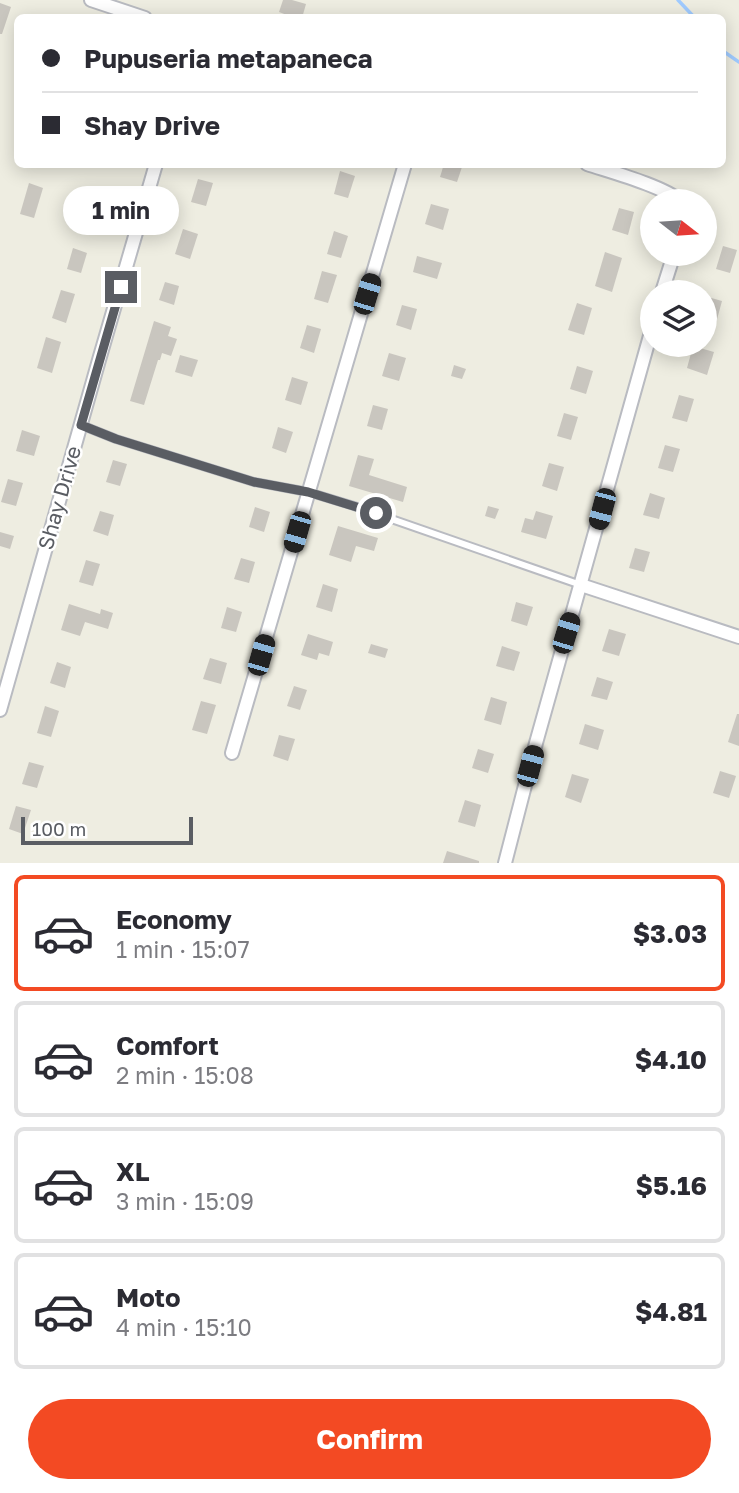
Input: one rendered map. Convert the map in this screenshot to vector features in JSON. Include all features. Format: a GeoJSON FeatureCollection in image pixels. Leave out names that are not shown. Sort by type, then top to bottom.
{"type":"FeatureCollection","features":[{"type":"Feature","properties":{"kind":"street"},"geometry":{"type":"LineString","coordinates":[[91,0],[133,14]]}},
{"type":"Feature","properties":{"kind":"street","name":"Shay Drive"},"geometry":{"type":"LineString","coordinates":[[0,710],[155,168]]}},
{"type":"Feature","properties":{"kind":"street"},"geometry":{"type":"LineString","coordinates":[[232,753],[404,168]]}},
{"type":"Feature","properties":{"kind":"street"},"geometry":{"type":"LineString","coordinates":[[599,168],[659,189]]}},
{"type":"Feature","properties":{"kind":"street"},"geometry":{"type":"LineString","coordinates":[[505,863],[644,357]]}},
{"type":"Feature","properties":{"kind":"street"},"geometry":{"type":"LineString","coordinates":[[581,584],[739,637]]}},
{"type":"Feature","properties":{"kind":"lane"},"geometry":{"type":"LineString","coordinates":[[81,425],[116,439],[254,482],[308,492],[354,506],[581,584]]}},
{"type":"Feature","properties":{"kind":"building"},"geometry":{"type":"Polygon","coordinates":[[[283,0],[306,4],[303,14],[279,12],[283,0]]]}},
{"type":"Feature","properties":{"kind":"building"},"geometry":{"type":"Polygon","coordinates":[[[0,3],[11,7],[2,34],[0,34],[0,3]]]}},
{"type":"Feature","properties":{"kind":"building"},"geometry":{"type":"Polygon","coordinates":[[[443,168],[462,168],[457,182],[440,177],[443,168]]]}},
{"type":"Feature","properties":{"kind":"building"},"geometry":{"type":"Polygon","coordinates":[[[340,171],[355,176],[348,198],[334,194],[340,171]]]}},
{"type":"Feature","properties":{"kind":"building"},"geometry":{"type":"Polygon","coordinates":[[[198,179],[213,183],[206,206],[191,202],[198,179]]]}},
{"type":"Feature","properties":{"kind":"building"},"geometry":{"type":"Polygon","coordinates":[[[29,183],[43,188],[34,218],[20,214],[29,183]]]}},
{"type":"Feature","properties":{"kind":"building"},"geometry":{"type":"Polygon","coordinates":[[[85,200],[101,205],[95,225],[79,220],[85,200]]]}},
{"type":"Feature","properties":{"kind":"building"},"geometry":{"type":"Polygon","coordinates":[[[431,204],[449,209],[443,230],[425,224],[431,204]]]}},
{"type":"Feature","properties":{"kind":"building"},"geometry":{"type":"Polygon","coordinates":[[[619,208],[634,212],[628,235],[612,230],[619,208]]]}},
{"type":"Feature","properties":{"kind":"building"},"geometry":{"type":"Polygon","coordinates":[[[183,229],[198,234],[190,259],[175,254],[183,229]]]}},
{"type":"Feature","properties":{"kind":"building"},"geometry":{"type":"Polygon","coordinates":[[[334,231],[348,236],[341,258],[327,254],[334,231]]]}},
{"type":"Feature","properties":{"kind":"building"},"geometry":{"type":"Polygon","coordinates":[[[723,246],[737,250],[730,273],[716,269],[723,246]]]}},
{"type":"Feature","properties":{"kind":"building"},"geometry":{"type":"Polygon","coordinates":[[[73,248],[87,253],[81,273],[67,269],[73,248]]]}},
{"type":"Feature","properties":{"kind":"building"},"geometry":{"type":"Polygon","coordinates":[[[605,252],[622,258],[612,292],[595,286],[605,252]]]}},
{"type":"Feature","properties":{"kind":"building"},"geometry":{"type":"Polygon","coordinates":[[[417,256],[442,263],[437,279],[413,272],[417,256]]]}},
{"type":"Feature","properties":{"kind":"building"},"geometry":{"type":"Polygon","coordinates":[[[322,271],[337,275],[328,303],[314,299],[322,271]]]}},
{"type":"Feature","properties":{"kind":"building"},"geometry":{"type":"Polygon","coordinates":[[[165,282],[179,286],[174,305],[159,300],[165,282]]]}},
{"type":"Feature","properties":{"kind":"building"},"geometry":{"type":"Polygon","coordinates":[[[61,290],[75,294],[66,323],[52,318],[61,290]]]}},
{"type":"Feature","properties":{"kind":"building"},"geometry":{"type":"Polygon","coordinates":[[[717,300],[722,301],[717,319],[717,300]]]}},
{"type":"Feature","properties":{"kind":"building"},"geometry":{"type":"Polygon","coordinates":[[[577,303],[592,308],[584,335],[568,330],[577,303]]]}},
{"type":"Feature","properties":{"kind":"building"},"geometry":{"type":"Polygon","coordinates":[[[402,305],[417,309],[411,330],[396,325],[402,305]]]}},
{"type":"Feature","properties":{"kind":"building"},"geometry":{"type":"Polygon","coordinates":[[[154,321],[171,327],[168,336],[177,339],[171,356],[162,353],[158,360],[144,405],[130,401],[154,321]]]}},
{"type":"Feature","properties":{"kind":"building"},"geometry":{"type":"Polygon","coordinates":[[[307,325],[321,329],[314,353],[300,348],[307,325]]]}},
{"type":"Feature","properties":{"kind":"building"},"geometry":{"type":"Polygon","coordinates":[[[46,337],[61,342],[52,373],[37,368],[46,337]]]}},
{"type":"Feature","properties":{"kind":"building"},"geometry":{"type":"Polygon","coordinates":[[[389,353],[406,358],[399,381],[382,376],[389,353]]]}},
{"type":"Feature","properties":{"kind":"building"},"geometry":{"type":"Polygon","coordinates":[[[180,355],[198,360],[192,377],[175,372],[180,355]]]}},
{"type":"Feature","properties":{"kind":"building"},"geometry":{"type":"Polygon","coordinates":[[[690,357],[712,357],[707,375],[687,368],[690,357]]]}},
{"type":"Feature","properties":{"kind":"building"},"geometry":{"type":"Polygon","coordinates":[[[454,365],[466,369],[462,379],[451,376],[454,365]]]}},
{"type":"Feature","properties":{"kind":"building"},"geometry":{"type":"Polygon","coordinates":[[[577,366],[593,371],[586,394],[570,389],[577,366]]]}},
{"type":"Feature","properties":{"kind":"building"},"geometry":{"type":"Polygon","coordinates":[[[292,377],[308,382],[301,405],[285,400],[292,377]]]}},
{"type":"Feature","properties":{"kind":"building"},"geometry":{"type":"Polygon","coordinates":[[[679,395],[694,399],[687,422],[672,418],[679,395]]]}},
{"type":"Feature","properties":{"kind":"building"},"geometry":{"type":"Polygon","coordinates":[[[373,405],[388,409],[382,430],[367,426],[373,405]]]}},
{"type":"Feature","properties":{"kind":"building"},"geometry":{"type":"Polygon","coordinates":[[[564,413],[578,417],[571,440],[557,436],[564,413]]]}},
{"type":"Feature","properties":{"kind":"building"},"geometry":{"type":"Polygon","coordinates":[[[278,427],[293,432],[286,453],[272,448],[278,427]]]}},
{"type":"Feature","properties":{"kind":"building"},"geometry":{"type":"Polygon","coordinates":[[[22,430],[40,436],[34,456],[16,451],[22,430]]]}},
{"type":"Feature","properties":{"kind":"building"},"geometry":{"type":"Polygon","coordinates":[[[665,445],[680,449],[673,472],[658,468],[665,445]]]}},
{"type":"Feature","properties":{"kind":"building"},"geometry":{"type":"Polygon","coordinates":[[[358,455],[374,459],[369,475],[407,487],[403,502],[349,486],[358,455]]]}},
{"type":"Feature","properties":{"kind":"building"},"geometry":{"type":"Polygon","coordinates":[[[113,460],[127,464],[120,486],[106,482],[113,460]]]}},
{"type":"Feature","properties":{"kind":"building"},"geometry":{"type":"Polygon","coordinates":[[[549,463],[564,467],[557,491],[542,486],[549,463]]]}},
{"type":"Feature","properties":{"kind":"building"},"geometry":{"type":"Polygon","coordinates":[[[8,479],[23,483],[16,506],[1,502],[8,479]]]}},
{"type":"Feature","properties":{"kind":"building"},"geometry":{"type":"Polygon","coordinates":[[[650,493],[665,498],[659,519],[643,515],[650,493]]]}},
{"type":"Feature","properties":{"kind":"building"},"geometry":{"type":"Polygon","coordinates":[[[488,506],[499,509],[495,519],[485,516],[488,506]]]}},
{"type":"Feature","properties":{"kind":"building"},"geometry":{"type":"Polygon","coordinates":[[[255,507],[270,512],[264,532],[249,527],[255,507]]]}},
{"type":"Feature","properties":{"kind":"building"},"geometry":{"type":"Polygon","coordinates":[[[100,511],[114,515],[108,536],[93,531],[100,511]]]}},
{"type":"Feature","properties":{"kind":"building"},"geometry":{"type":"Polygon","coordinates":[[[536,511],[553,516],[546,539],[521,532],[525,518],[533,520],[536,511]]]}},
{"type":"Feature","properties":{"kind":"building"},"geometry":{"type":"Polygon","coordinates":[[[338,526],[378,538],[374,551],[356,546],[351,562],[329,555],[338,526]]]}},
{"type":"Feature","properties":{"kind":"building"},"geometry":{"type":"Polygon","coordinates":[[[0,532],[14,536],[10,549],[0,546],[0,532]]]}},
{"type":"Feature","properties":{"kind":"building"},"geometry":{"type":"Polygon","coordinates":[[[635,548],[650,552],[644,572],[629,568],[635,548]]]}},
{"type":"Feature","properties":{"kind":"building"},"geometry":{"type":"Polygon","coordinates":[[[241,558],[255,562],[249,583],[234,579],[241,558]]]}},
{"type":"Feature","properties":{"kind":"building"},"geometry":{"type":"Polygon","coordinates":[[[86,560],[100,564],[93,586],[79,582],[86,560]]]}},
{"type":"Feature","properties":{"kind":"building"},"geometry":{"type":"Polygon","coordinates":[[[323,584],[338,589],[332,612],[316,607],[323,584]]]}},
{"type":"Feature","properties":{"kind":"building"},"geometry":{"type":"Polygon","coordinates":[[[516,602],[533,607],[527,626],[511,621],[516,602]]]}},
{"type":"Feature","properties":{"kind":"building"},"geometry":{"type":"Polygon","coordinates":[[[69,604],[100,614],[101,609],[113,613],[108,629],[85,622],[80,636],[61,630],[69,604]]]}},
{"type":"Feature","properties":{"kind":"building"},"geometry":{"type":"Polygon","coordinates":[[[227,607],[242,612],[236,632],[221,628],[227,607]]]}},
{"type":"Feature","properties":{"kind":"building"},"geometry":{"type":"Polygon","coordinates":[[[609,629],[626,634],[619,656],[602,651],[609,629]]]}},
{"type":"Feature","properties":{"kind":"building"},"geometry":{"type":"Polygon","coordinates":[[[308,634],[333,642],[329,656],[319,653],[317,660],[301,655],[308,634]]]}},
{"type":"Feature","properties":{"kind":"building"},"geometry":{"type":"Polygon","coordinates":[[[371,644],[388,649],[385,658],[368,653],[371,644]]]}},
{"type":"Feature","properties":{"kind":"building"},"geometry":{"type":"Polygon","coordinates":[[[502,646],[520,652],[514,671],[496,666],[502,646]]]}},
{"type":"Feature","properties":{"kind":"building"},"geometry":{"type":"Polygon","coordinates":[[[210,658],[227,663],[221,684],[203,679],[210,658]]]}},
{"type":"Feature","properties":{"kind":"building"},"geometry":{"type":"Polygon","coordinates":[[[57,662],[71,667],[65,688],[50,683],[57,662]]]}},
{"type":"Feature","properties":{"kind":"building"},"geometry":{"type":"Polygon","coordinates":[[[597,677],[613,682],[607,700],[591,696],[597,677]]]}},
{"type":"Feature","properties":{"kind":"building"},"geometry":{"type":"Polygon","coordinates":[[[294,686],[307,690],[300,710],[287,706],[294,686]]]}},
{"type":"Feature","properties":{"kind":"building"},"geometry":{"type":"Polygon","coordinates":[[[491,697],[507,702],[501,725],[484,720],[491,697]]]}},
{"type":"Feature","properties":{"kind":"building"},"geometry":{"type":"Polygon","coordinates":[[[201,701],[216,705],[207,734],[192,730],[201,701]]]}},
{"type":"Feature","properties":{"kind":"building"},"geometry":{"type":"Polygon","coordinates":[[[45,706],[59,711],[51,737],[37,733],[45,706]]]}},
{"type":"Feature","properties":{"kind":"building"},"geometry":{"type":"Polygon","coordinates":[[[739,714],[739,746],[728,742],[739,714]]]}},
{"type":"Feature","properties":{"kind":"building"},"geometry":{"type":"Polygon","coordinates":[[[585,724],[604,730],[598,750],[579,744],[585,724]]]}},
{"type":"Feature","properties":{"kind":"building"},"geometry":{"type":"Polygon","coordinates":[[[279,735],[295,739],[288,761],[273,756],[279,735]]]}},
{"type":"Feature","properties":{"kind":"building"},"geometry":{"type":"Polygon","coordinates":[[[478,749],[494,754],[488,773],[472,768],[478,749]]]}},
{"type":"Feature","properties":{"kind":"building"},"geometry":{"type":"Polygon","coordinates":[[[29,762],[44,766],[37,788],[22,784],[29,762]]]}},
{"type":"Feature","properties":{"kind":"building"},"geometry":{"type":"Polygon","coordinates":[[[720,771],[736,776],[729,798],[713,793],[720,771]]]}},
{"type":"Feature","properties":{"kind":"building"},"geometry":{"type":"Polygon","coordinates":[[[572,774],[589,779],[581,803],[565,797],[572,774]]]}},
{"type":"Feature","properties":{"kind":"building"},"geometry":{"type":"Polygon","coordinates":[[[465,800],[481,805],[475,827],[458,822],[465,800]]]}},
{"type":"Feature","properties":{"kind":"building"},"geometry":{"type":"Polygon","coordinates":[[[16,806],[31,810],[23,834],[9,829],[16,806]]]}},
{"type":"Feature","properties":{"kind":"building"},"geometry":{"type":"Polygon","coordinates":[[[447,851],[479,861],[479,863],[443,863],[447,851]]]}},
{"type":"Feature","properties":{"kind":"waterway"},"geometry":{"type":"LineString","coordinates":[[678,0],[691,14]]}},
{"type":"Feature","properties":{"kind":"waterway"},"geometry":{"type":"LineString","coordinates":[[726,53],[739,62]]}},
{"type":"Feature","properties":{"kind":"route"},"geometry":{"type":"LineString","coordinates":[[121,287],[81,425],[116,439],[254,482],[308,492],[376,513]]}}]}
